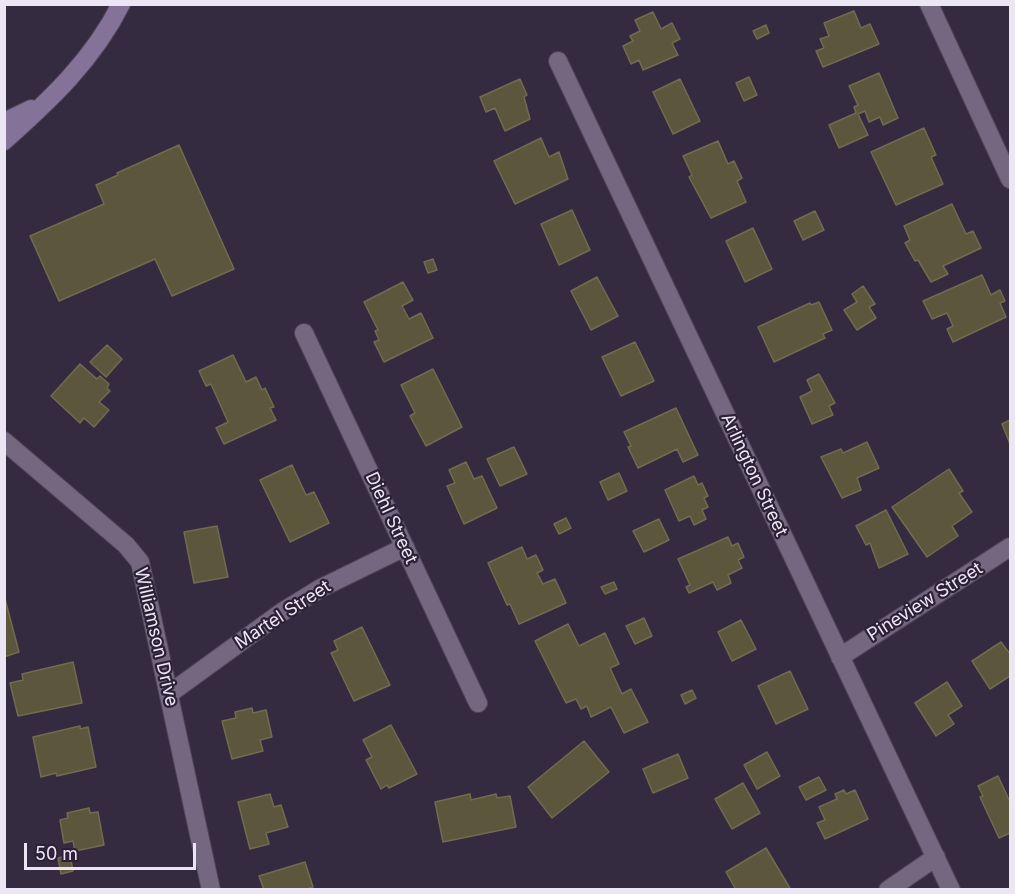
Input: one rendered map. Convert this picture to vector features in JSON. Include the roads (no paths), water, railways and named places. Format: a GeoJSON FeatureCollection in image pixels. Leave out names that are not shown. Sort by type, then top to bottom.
{"type":"FeatureCollection","features":[{"type":"Feature","properties":{"kind":"main road"},"geometry":{"type":"LineString","coordinates":[[4,141],[54,97],[89,55],[121,4]]}},
{"type":"Feature","properties":{"kind":"main road"},"geometry":{"type":"LineString","coordinates":[[4,122],[54,97]]}},
{"type":"Feature","properties":{"kind":"street"},"geometry":{"type":"LineString","coordinates":[[929,4],[1011,179]]}},
{"type":"Feature","properties":{"kind":"street","name":"Arlington Street"},"geometry":{"type":"LineString","coordinates":[[558,61],[951,890]]}},
{"type":"Feature","properties":{"kind":"street","name":"Diehl Street"},"geometry":{"type":"LineString","coordinates":[[304,333],[478,703]]}},
{"type":"Feature","properties":{"kind":"street","name":"Williamson Drive"},"geometry":{"type":"LineString","coordinates":[[4,441],[126,545],[140,562],[211,890]]}},
{"type":"Feature","properties":{"kind":"street","name":"Martel Street"},"geometry":{"type":"LineString","coordinates":[[168,694],[282,612],[321,588],[405,547]]}},
{"type":"Feature","properties":{"kind":"street","name":"Pineview Street"},"geometry":{"type":"LineString","coordinates":[[840,657],[1011,548]]}},
{"type":"Feature","properties":{"kind":"street"},"geometry":{"type":"LineString","coordinates":[[888,890],[936,857]]}}]}
